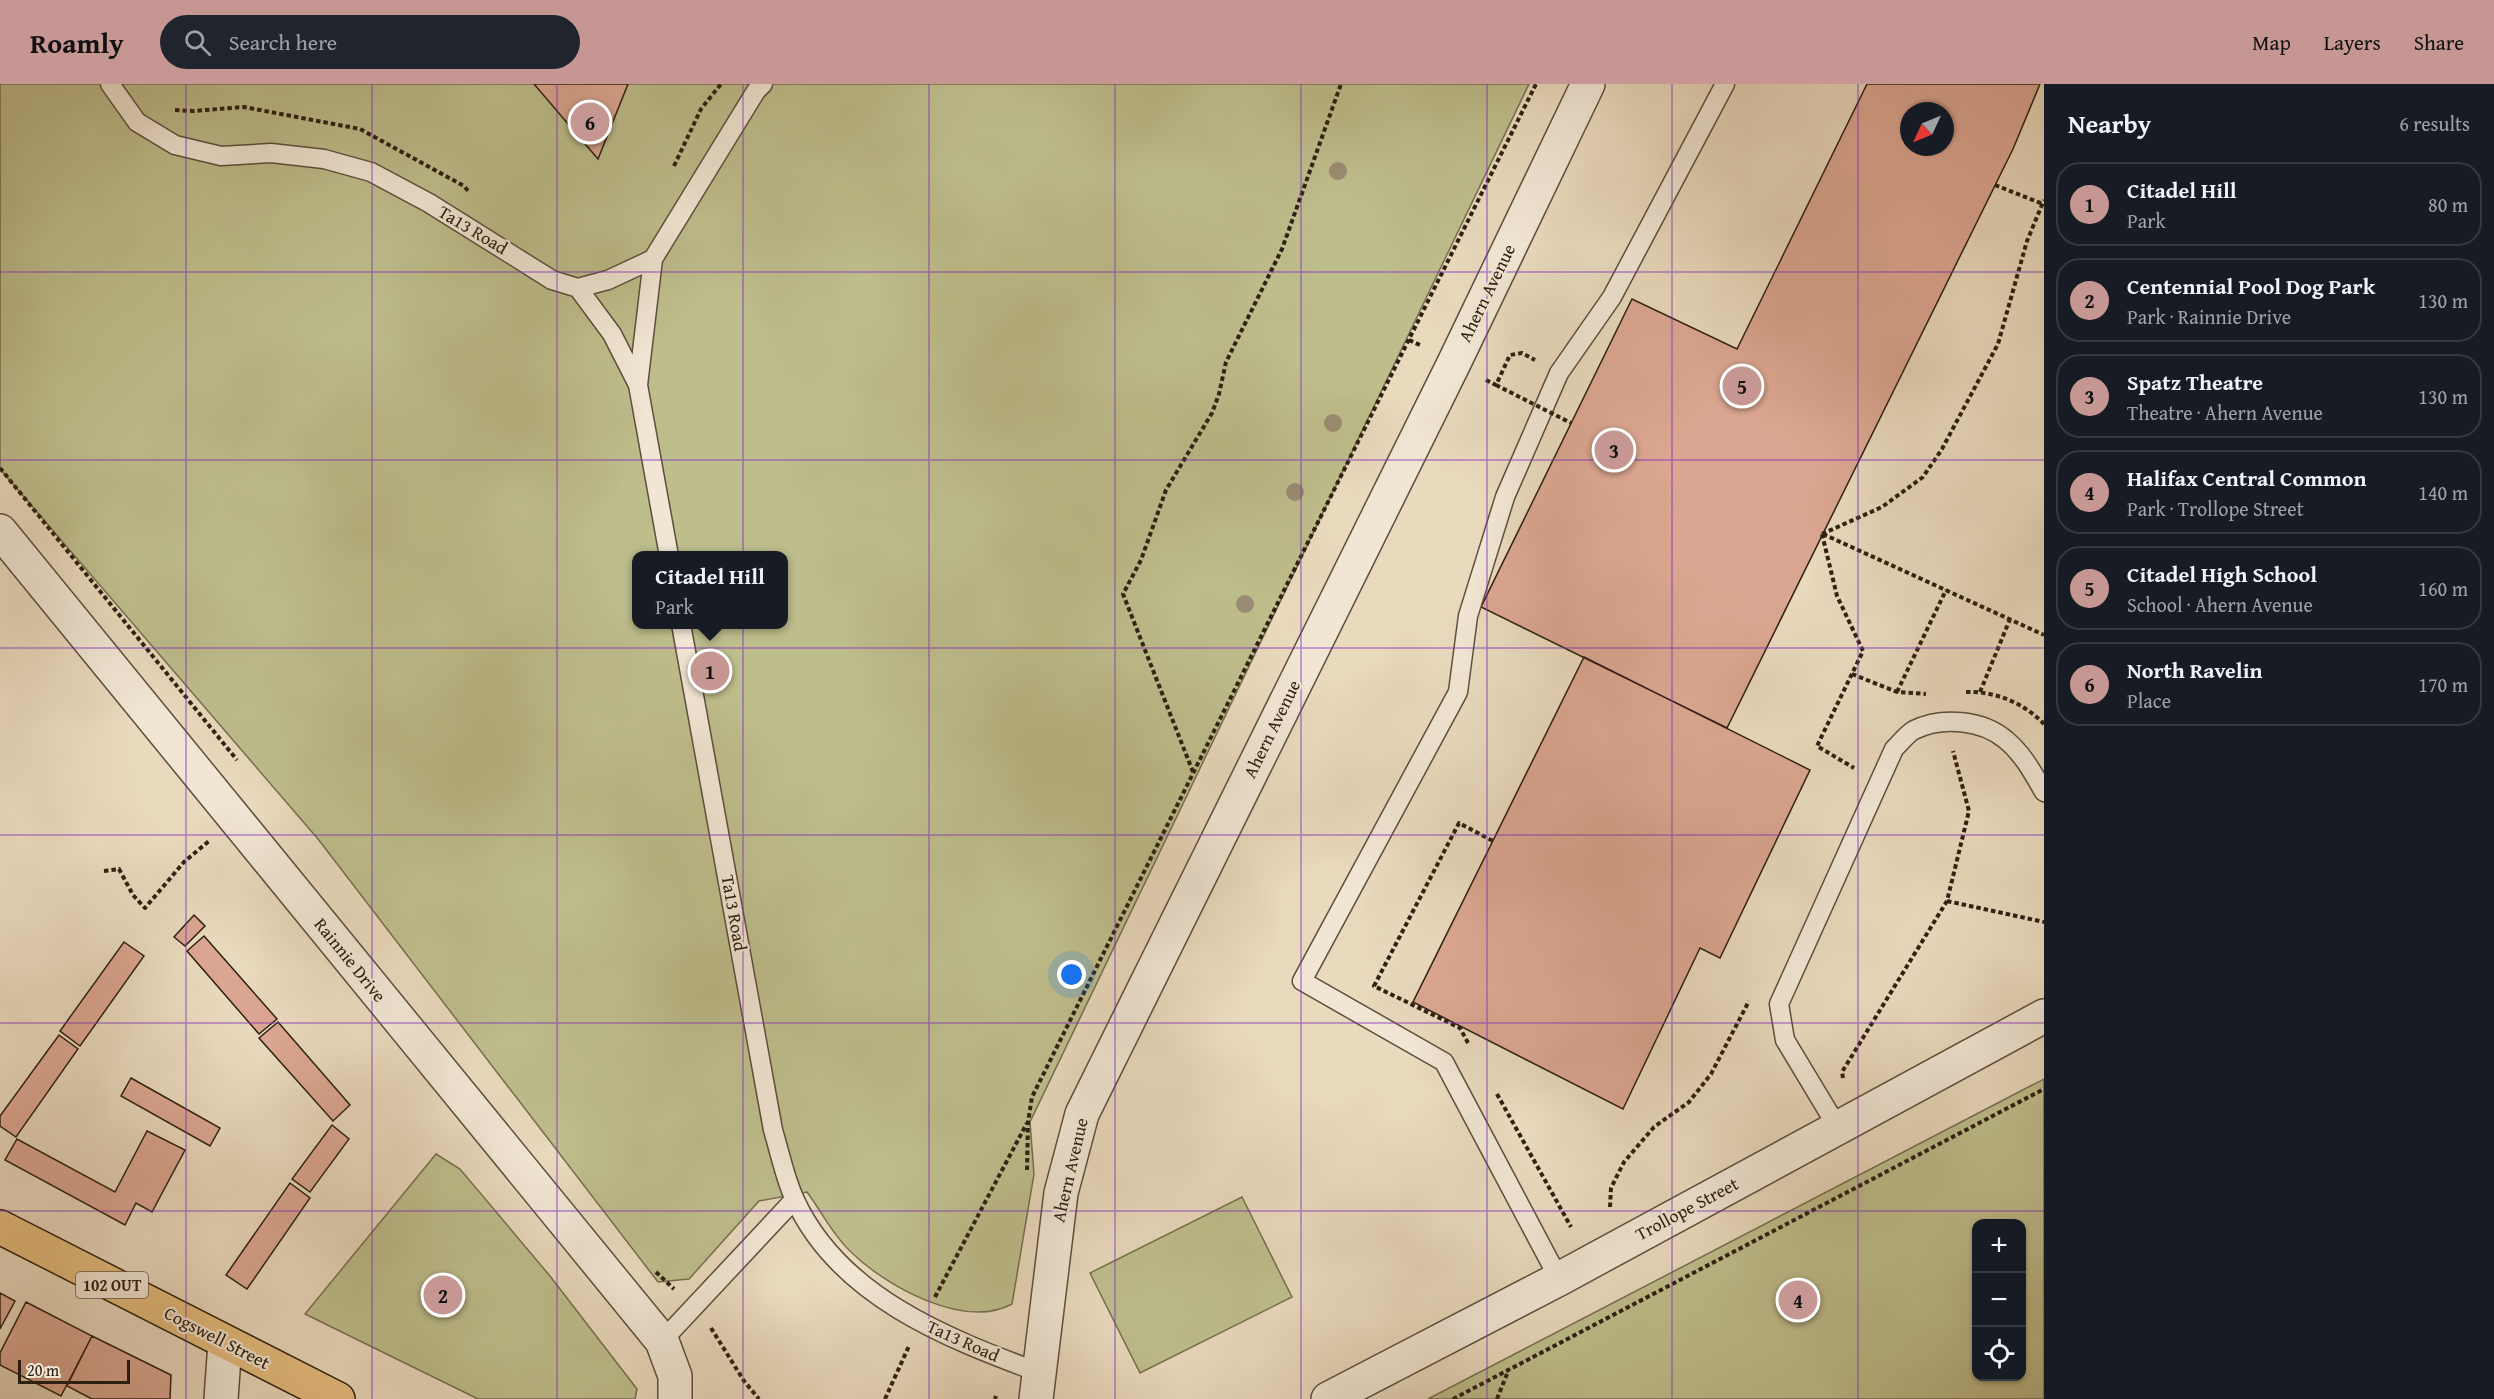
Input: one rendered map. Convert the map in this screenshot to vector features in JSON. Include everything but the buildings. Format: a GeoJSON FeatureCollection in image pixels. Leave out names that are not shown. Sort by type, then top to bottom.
{"type":"FeatureCollection","features":[{"type":"Feature","properties":{"kind":"main road","name":"Cogswell Street"},"geometry":{"type":"LineString","coordinates":[[0,1227],[338,1399]]}},
{"type":"Feature","properties":{"kind":"street","name":"Ahern Avenue"},"geometry":{"type":"LineString","coordinates":[[1037,1385],[1061,1193],[1082,1114],[1454,363],[1588,84]]}},
{"type":"Feature","properties":{"kind":"street","name":"Rainnie Drive"},"geometry":{"type":"LineString","coordinates":[[0,531],[662,1341],[675,1376],[675,1399]]}},
{"type":"Feature","properties":{"kind":"street","name":"Trollope Street"},"geometry":{"type":"LineString","coordinates":[[1328,1399],[1559,1279],[2044,1016]]}},
{"type":"Feature","properties":{"kind":"street"},"geometry":{"type":"LineString","coordinates":[[221,1399],[225,1343]]}},
{"type":"Feature","properties":{"kind":"lane","name":"Ta13 Road"},"geometry":{"type":"LineString","coordinates":[[110,84],[137,122],[174,145],[221,156],[271,153],[324,159],[371,172],[448,215],[552,280],[578,288]]}},
{"type":"Feature","properties":{"kind":"lane"},"geometry":{"type":"LineString","coordinates":[[638,385],[653,259],[756,91],[763,84]]}},
{"type":"Feature","properties":{"kind":"lane"},"geometry":{"type":"LineString","coordinates":[[1559,1279],[1444,1062],[1302,981],[1458,692],[1468,616],[1502,508],[1559,373],[1612,297],[1725,84]]}},
{"type":"Feature","properties":{"kind":"lane"},"geometry":{"type":"LineString","coordinates":[[653,259],[608,280],[578,288],[612,333],[638,385],[668,551]]}},
{"type":"Feature","properties":{"kind":"lane","name":"Ta13 Road"},"geometry":{"type":"LineString","coordinates":[[682,629],[773,1131],[794,1200],[815,1234],[854,1278],[921,1323],[1037,1385]]}},
{"type":"Feature","properties":{"kind":"lane"},"geometry":{"type":"LineString","coordinates":[[1838,1128],[1785,1040],[1779,1004],[1894,749],[1914,730],[1940,723],[1976,723],[2006,739],[2025,760],[2044,792]]}},
{"type":"Feature","properties":{"kind":"lane"},"geometry":{"type":"LineString","coordinates":[[662,1341],[794,1200]]}},
{"type":"Feature","properties":{"kind":"path"},"geometry":{"type":"LineString","coordinates":[[673,168],[701,109],[722,84]]}},
{"type":"Feature","properties":{"kind":"path"},"geometry":{"type":"LineString","coordinates":[[1194,773],[1123,594],[1141,560],[1149,531],[1166,490],[1212,413],[1220,394],[1226,362],[1282,249],[1341,84]]}},
{"type":"Feature","properties":{"kind":"path"},"geometry":{"type":"LineString","coordinates":[[1027,1175],[1028,1122],[1032,1097],[1536,84]]}},
{"type":"Feature","properties":{"kind":"path"},"geometry":{"type":"LineString","coordinates":[[171,109],[193,111],[244,107],[360,129],[464,186],[471,194]]}},
{"type":"Feature","properties":{"kind":"path"},"geometry":{"type":"LineString","coordinates":[[1822,534],[1882,507],[1923,477],[1936,459],[1998,344],[2027,241],[2043,202],[1995,185]]}},
{"type":"Feature","properties":{"kind":"path"},"geometry":{"type":"LineString","coordinates":[[1559,373],[1522,353],[1510,355],[1496,385],[1571,423]]}},
{"type":"Feature","properties":{"kind":"path"},"geometry":{"type":"LineString","coordinates":[[1822,534],[2044,635]]}},
{"type":"Feature","properties":{"kind":"path"},"geometry":{"type":"LineString","coordinates":[[1822,534],[1837,596],[1863,651],[1817,746],[1858,770]]}},
{"type":"Feature","properties":{"kind":"path"},"geometry":{"type":"LineString","coordinates":[[1897,692],[1946,591]]}},
{"type":"Feature","properties":{"kind":"path"},"geometry":{"type":"LineString","coordinates":[[1980,692],[2010,619]]}},
{"type":"Feature","properties":{"kind":"path"},"geometry":{"type":"LineString","coordinates":[[1843,1082],[1842,1072],[1947,901],[1969,811],[1954,753],[1940,723],[1916,695]]}},
{"type":"Feature","properties":{"kind":"path"},"geometry":{"type":"LineString","coordinates":[[1472,1049],[1460,1028],[1374,986],[1459,823],[1493,841]]}},
{"type":"Feature","properties":{"kind":"path"},"geometry":{"type":"LineString","coordinates":[[104,871],[119,869],[133,896],[145,908],[184,862],[213,838]]}},
{"type":"Feature","properties":{"kind":"path"},"geometry":{"type":"LineString","coordinates":[[1947,901],[2044,922]]}},
{"type":"Feature","properties":{"kind":"path"},"geometry":{"type":"LineString","coordinates":[[1610,1207],[1611,1188],[1624,1162],[1654,1127],[1689,1102],[1711,1074],[1751,997],[1753,1009]]}},
{"type":"Feature","properties":{"kind":"path"},"geometry":{"type":"LineString","coordinates":[[1454,1399],[2044,1089]]}},
{"type":"Feature","properties":{"kind":"path"},"geometry":{"type":"LineString","coordinates":[[1495,1091],[1570,1227]]}},
{"type":"Feature","properties":{"kind":"path"},"geometry":{"type":"LineString","coordinates":[[885,1399],[921,1323],[1028,1122]]}},
{"type":"Feature","properties":{"kind":"path"},"geometry":{"type":"LineString","coordinates":[[707,1321],[744,1381],[759,1399]]}},
{"type":"Feature","properties":{"kind":"path"},"geometry":{"type":"LineString","coordinates":[[1497,1399],[1509,1370]]}},
{"type":"Feature","properties":{"kind":"shaded area"},"geometry":{"type":"Polygon","coordinates":[[[0,84],[1529,84],[1030,1122],[1034,1174],[1012,1304],[993,1311],[971,1312],[949,1308],[904,1290],[883,1278],[844,1245],[807,1192],[759,1201],[689,1279],[658,1282],[318,839],[0,469],[0,84]]]}},
{"type":"Feature","properties":{"kind":"shaded area"},"geometry":{"type":"Polygon","coordinates":[[[2044,1079],[2044,1399],[1428,1399],[2044,1079]]]}},
{"type":"Feature","properties":{"kind":"shaded area"},"geometry":{"type":"Polygon","coordinates":[[[436,1154],[460,1169],[550,1276],[637,1389],[635,1399],[478,1399],[305,1314],[436,1154]]]}},
{"type":"Feature","properties":{"kind":"shaded area"},"geometry":{"type":"Polygon","coordinates":[[[1242,1197],[1292,1297],[1140,1373],[1090,1273],[1242,1197]]]}},
{"type":"Feature","properties":{"kind":"place","name":"North Ravelin"},"geometry":{"type":"Point","coordinates":[590,122]}},
{"type":"Feature","properties":{"kind":"place","name":"Citadel High School"},"geometry":{"type":"Point","coordinates":[1742,386]}},
{"type":"Feature","properties":{"kind":"place","name":"Spatz Theatre"},"geometry":{"type":"Point","coordinates":[1614,450]}},
{"type":"Feature","properties":{"kind":"place","name":"Citadel Hill"},"geometry":{"type":"Point","coordinates":[710,671]}},
{"type":"Feature","properties":{"kind":"place","name":"Centennial Pool Dog Park"},"geometry":{"type":"Point","coordinates":[443,1295]}},
{"type":"Feature","properties":{"kind":"place","name":"Halifax Central Common"},"geometry":{"type":"Point","coordinates":[1798,1300]}}]}
